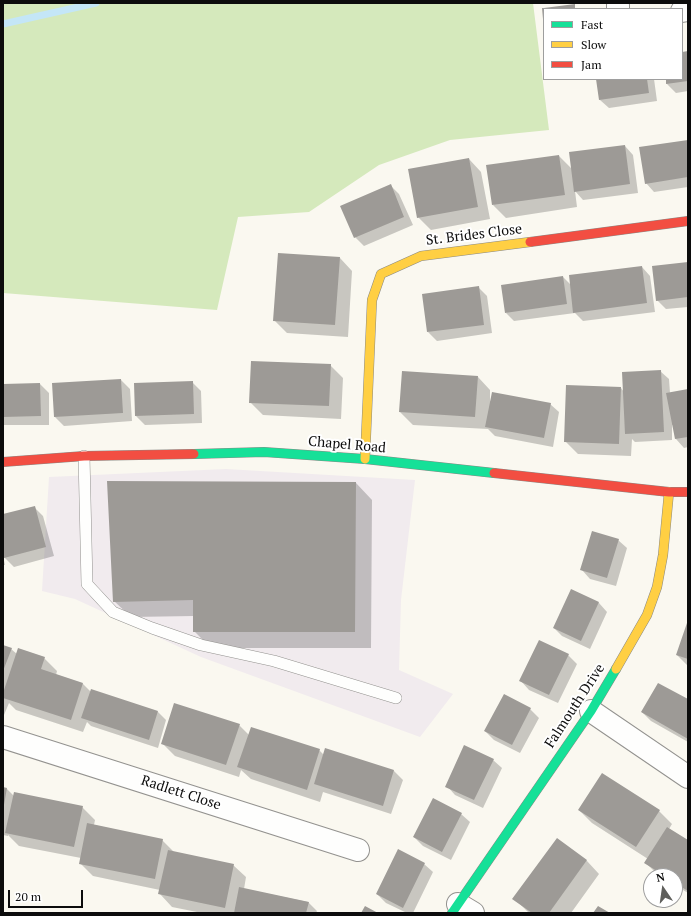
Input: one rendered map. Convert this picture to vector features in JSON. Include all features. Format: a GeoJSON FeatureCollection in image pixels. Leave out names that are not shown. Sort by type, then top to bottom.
{"type":"FeatureCollection","features":[{"type":"Feature","properties":{"kind":"street","name":"St. Brides Close"},"geometry":{"type":"LineString","coordinates":[[365,459],[372,300],[382,274],[421,256],[688,221]]}},
{"type":"Feature","properties":{"kind":"street","name":"Chapel Road"},"geometry":{"type":"LineString","coordinates":[[3,462],[84,456],[264,452],[365,459],[669,492],[688,492]]}},
{"type":"Feature","properties":{"kind":"street","name":"Falmouth Drive"},"geometry":{"type":"LineString","coordinates":[[461,910],[591,711],[647,615],[657,587],[663,555],[669,492]]}},
{"type":"Feature","properties":{"kind":"street"},"geometry":{"type":"LineString","coordinates":[[591,711],[688,777]]}},
{"type":"Feature","properties":{"kind":"street","name":"Radlett Close"},"geometry":{"type":"LineString","coordinates":[[3,737],[358,850]]}},
{"type":"Feature","properties":{"kind":"lane"},"geometry":{"type":"LineString","coordinates":[[84,456],[87,584],[113,612],[152,628],[201,645],[274,661],[396,698]]}},
{"type":"Feature","properties":{"kind":"shaded area"},"geometry":{"type":"Polygon","coordinates":[[[226,469],[415,480],[401,600],[399,670],[453,694],[420,737],[201,657],[75,599],[42,591],[49,477],[226,469]]]}},
{"type":"Feature","properties":{"kind":"green space"},"geometry":{"type":"Polygon","coordinates":[[[3,3],[533,3],[549,130],[450,140],[379,165],[309,212],[238,217],[217,310],[3,293],[3,3]]]}},
{"type":"Feature","properties":{"kind":"building"},"geometry":{"type":"Polygon","coordinates":[[[575,4],[575,8],[544,8],[575,4]]]}},
{"type":"Feature","properties":{"kind":"building"},"geometry":{"type":"Polygon","coordinates":[[[688,51],[688,81],[666,84],[666,80],[683,80],[683,52],[688,51]]]}},
{"type":"Feature","properties":{"kind":"building"},"geometry":{"type":"Polygon","coordinates":[[[596,80],[647,80],[649,93],[599,100],[596,80]]]}},
{"type":"Feature","properties":{"kind":"building"},"geometry":{"type":"Polygon","coordinates":[[[688,140],[688,177],[645,184],[639,147],[688,140]]]}},
{"type":"Feature","properties":{"kind":"building"},"geometry":{"type":"Polygon","coordinates":[[[625,145],[630,184],[574,192],[569,152],[625,145]]]}},
{"type":"Feature","properties":{"kind":"building"},"geometry":{"type":"Polygon","coordinates":[[[559,155],[565,195],[492,205],[486,165],[559,155]]]}},
{"type":"Feature","properties":{"kind":"building"},"geometry":{"type":"Polygon","coordinates":[[[469,158],[478,207],[417,218],[408,169],[469,158]]]}},
{"type":"Feature","properties":{"kind":"building"},"geometry":{"type":"Polygon","coordinates":[[[391,184],[404,217],[354,238],[340,206],[391,184]]]}},
{"type":"Feature","properties":{"kind":"building"},"geometry":{"type":"Polygon","coordinates":[[[278,253],[340,257],[335,325],[273,321],[278,253]]]}},
{"type":"Feature","properties":{"kind":"building"},"geometry":{"type":"Polygon","coordinates":[[[688,262],[688,297],[656,301],[652,266],[688,262]]]}},
{"type":"Feature","properties":{"kind":"building"},"geometry":{"type":"Polygon","coordinates":[[[642,266],[647,303],[573,313],[569,275],[642,266]]]}},
{"type":"Feature","properties":{"kind":"building"},"geometry":{"type":"Polygon","coordinates":[[[563,276],[567,304],[505,313],[501,285],[563,276]]]}},
{"type":"Feature","properties":{"kind":"building"},"geometry":{"type":"Polygon","coordinates":[[[479,286],[484,325],[427,332],[422,294],[479,286]]]}},
{"type":"Feature","properties":{"kind":"building"},"geometry":{"type":"Polygon","coordinates":[[[251,361],[331,364],[329,406],[249,403],[251,361]]]}},
{"type":"Feature","properties":{"kind":"building"},"geometry":{"type":"Polygon","coordinates":[[[661,370],[664,432],[625,434],[622,372],[661,370]]]}},
{"type":"Feature","properties":{"kind":"building"},"geometry":{"type":"Polygon","coordinates":[[[402,371],[478,376],[475,417],[399,412],[402,371]]]}},
{"type":"Feature","properties":{"kind":"building"},"geometry":{"type":"Polygon","coordinates":[[[121,379],[123,413],[54,417],[52,383],[121,379]]]}},
{"type":"Feature","properties":{"kind":"building"},"geometry":{"type":"Polygon","coordinates":[[[193,381],[194,414],[135,416],[134,383],[193,381]]]}},
{"type":"Feature","properties":{"kind":"building"},"geometry":{"type":"Polygon","coordinates":[[[40,383],[41,416],[3,417],[3,384],[40,383]]]}},
{"type":"Feature","properties":{"kind":"building"},"geometry":{"type":"Polygon","coordinates":[[[566,385],[621,387],[619,444],[564,442],[566,385]]]}},
{"type":"Feature","properties":{"kind":"building"},"geometry":{"type":"Polygon","coordinates":[[[688,389],[688,437],[675,439],[666,393],[688,389]]]}},
{"type":"Feature","properties":{"kind":"building"},"geometry":{"type":"Polygon","coordinates":[[[492,392],[551,403],[544,438],[485,427],[492,392]]]}},
{"type":"Feature","properties":{"kind":"building"},"geometry":{"type":"Polygon","coordinates":[[[107,481],[356,482],[355,632],[193,632],[193,600],[113,602],[107,481]]]}},
{"type":"Feature","properties":{"kind":"building"},"geometry":{"type":"Polygon","coordinates":[[[35,506],[46,547],[4,558],[3,514],[35,506]]]}},
{"type":"Feature","properties":{"kind":"building"},"geometry":{"type":"Polygon","coordinates":[[[592,531],[619,539],[607,578],[580,570],[592,531]]]}},
{"type":"Feature","properties":{"kind":"building"},"geometry":{"type":"Polygon","coordinates":[[[571,589],[599,602],[581,641],[553,628],[571,589]]]}},
{"type":"Feature","properties":{"kind":"building"},"geometry":{"type":"Polygon","coordinates":[[[688,620],[688,659],[676,655],[688,620]]]}},
{"type":"Feature","properties":{"kind":"building"},"geometry":{"type":"Polygon","coordinates":[[[539,640],[569,654],[549,695],[519,681],[539,640]]]}},
{"type":"Feature","properties":{"kind":"building"},"geometry":{"type":"Polygon","coordinates":[[[3,645],[12,648],[3,671],[3,645]]]}},
{"type":"Feature","properties":{"kind":"building"},"geometry":{"type":"Polygon","coordinates":[[[18,648],[45,657],[41,669],[83,683],[71,720],[3,698],[3,693],[18,648]]]}},
{"type":"Feature","properties":{"kind":"building"},"geometry":{"type":"Polygon","coordinates":[[[658,683],[688,699],[688,739],[641,712],[658,683]]]}},
{"type":"Feature","properties":{"kind":"building"},"geometry":{"type":"Polygon","coordinates":[[[91,689],[158,711],[149,740],[81,718],[91,689]]]}},
{"type":"Feature","properties":{"kind":"building"},"geometry":{"type":"Polygon","coordinates":[[[504,694],[531,708],[512,745],[484,731],[504,694]]]}},
{"type":"Feature","properties":{"kind":"building"},"geometry":{"type":"Polygon","coordinates":[[[174,703],[240,724],[226,765],[161,744],[174,703]]]}},
{"type":"Feature","properties":{"kind":"building"},"geometry":{"type":"Polygon","coordinates":[[[251,727],[320,749],[307,790],[237,767],[251,727]]]}},
{"type":"Feature","properties":{"kind":"building"},"geometry":{"type":"Polygon","coordinates":[[[464,745],[494,759],[474,800],[445,787],[464,745]]]}},
{"type":"Feature","properties":{"kind":"building"},"geometry":{"type":"Polygon","coordinates":[[[325,748],[394,770],[383,806],[314,784],[325,748]]]}},
{"type":"Feature","properties":{"kind":"building"},"geometry":{"type":"Polygon","coordinates":[[[602,773],[660,810],[636,847],[578,810],[602,773]]]}},
{"type":"Feature","properties":{"kind":"building"},"geometry":{"type":"Polygon","coordinates":[[[3,787],[7,788],[4,805],[3,805],[3,787]]]}},
{"type":"Feature","properties":{"kind":"building"},"geometry":{"type":"Polygon","coordinates":[[[14,792],[83,806],[74,847],[5,833],[14,792]]]}},
{"type":"Feature","properties":{"kind":"building"},"geometry":{"type":"Polygon","coordinates":[[[433,798],[462,813],[442,852],[413,837],[433,798]]]}},
{"type":"Feature","properties":{"kind":"building"},"geometry":{"type":"Polygon","coordinates":[[[87,823],[163,839],[155,879],[79,864],[87,823]]]}},
{"type":"Feature","properties":{"kind":"building"},"geometry":{"type":"Polygon","coordinates":[[[667,827],[688,840],[688,891],[683,888],[683,868],[652,868],[644,863],[667,827]]]}},
{"type":"Feature","properties":{"kind":"building"},"geometry":{"type":"Polygon","coordinates":[[[557,838],[587,860],[549,913],[532,913],[512,899],[557,838]]]}},
{"type":"Feature","properties":{"kind":"building"},"geometry":{"type":"Polygon","coordinates":[[[398,849],[425,863],[403,908],[376,894],[398,849]]]}},
{"type":"Feature","properties":{"kind":"building"},"geometry":{"type":"Polygon","coordinates":[[[168,850],[234,864],[225,908],[158,894],[168,850]]]}},
{"type":"Feature","properties":{"kind":"building"},"geometry":{"type":"Polygon","coordinates":[[[239,887],[309,902],[306,913],[234,913],[239,887]]]}},
{"type":"Feature","properties":{"kind":"building"},"geometry":{"type":"Polygon","coordinates":[[[365,906],[378,913],[361,913],[365,906]]]}},
{"type":"Feature","properties":{"kind":"building"},"geometry":{"type":"Polygon","coordinates":[[[598,906],[610,913],[593,913],[598,906]]]}},
{"type":"Feature","properties":{"kind":"waterway"},"geometry":{"type":"LineString","coordinates":[[3,24],[96,3]]}},
{"type":"Feature","properties":{"kind":"traffic: fast"},"geometry":{"type":"LineString","coordinates":[[194,454],[264,452],[365,459],[494,473]]}},
{"type":"Feature","properties":{"kind":"traffic: fast"},"geometry":{"type":"LineString","coordinates":[[452,913],[591,711],[616,669]]}},
{"type":"Feature","properties":{"kind":"traffic: slow"},"geometry":{"type":"LineString","coordinates":[[365,459],[372,300],[381,274],[421,256],[530,242]]}},
{"type":"Feature","properties":{"kind":"traffic: slow"},"geometry":{"type":"LineString","coordinates":[[616,669],[647,615],[657,587],[663,555],[669,492]]}},
{"type":"Feature","properties":{"kind":"traffic: jam"},"geometry":{"type":"LineString","coordinates":[[530,242],[688,221]]}},
{"type":"Feature","properties":{"kind":"traffic: jam"},"geometry":{"type":"LineString","coordinates":[[3,462],[84,456],[194,454]]}},
{"type":"Feature","properties":{"kind":"traffic: jam"},"geometry":{"type":"LineString","coordinates":[[494,473],[669,492],[688,492]]}}]}
